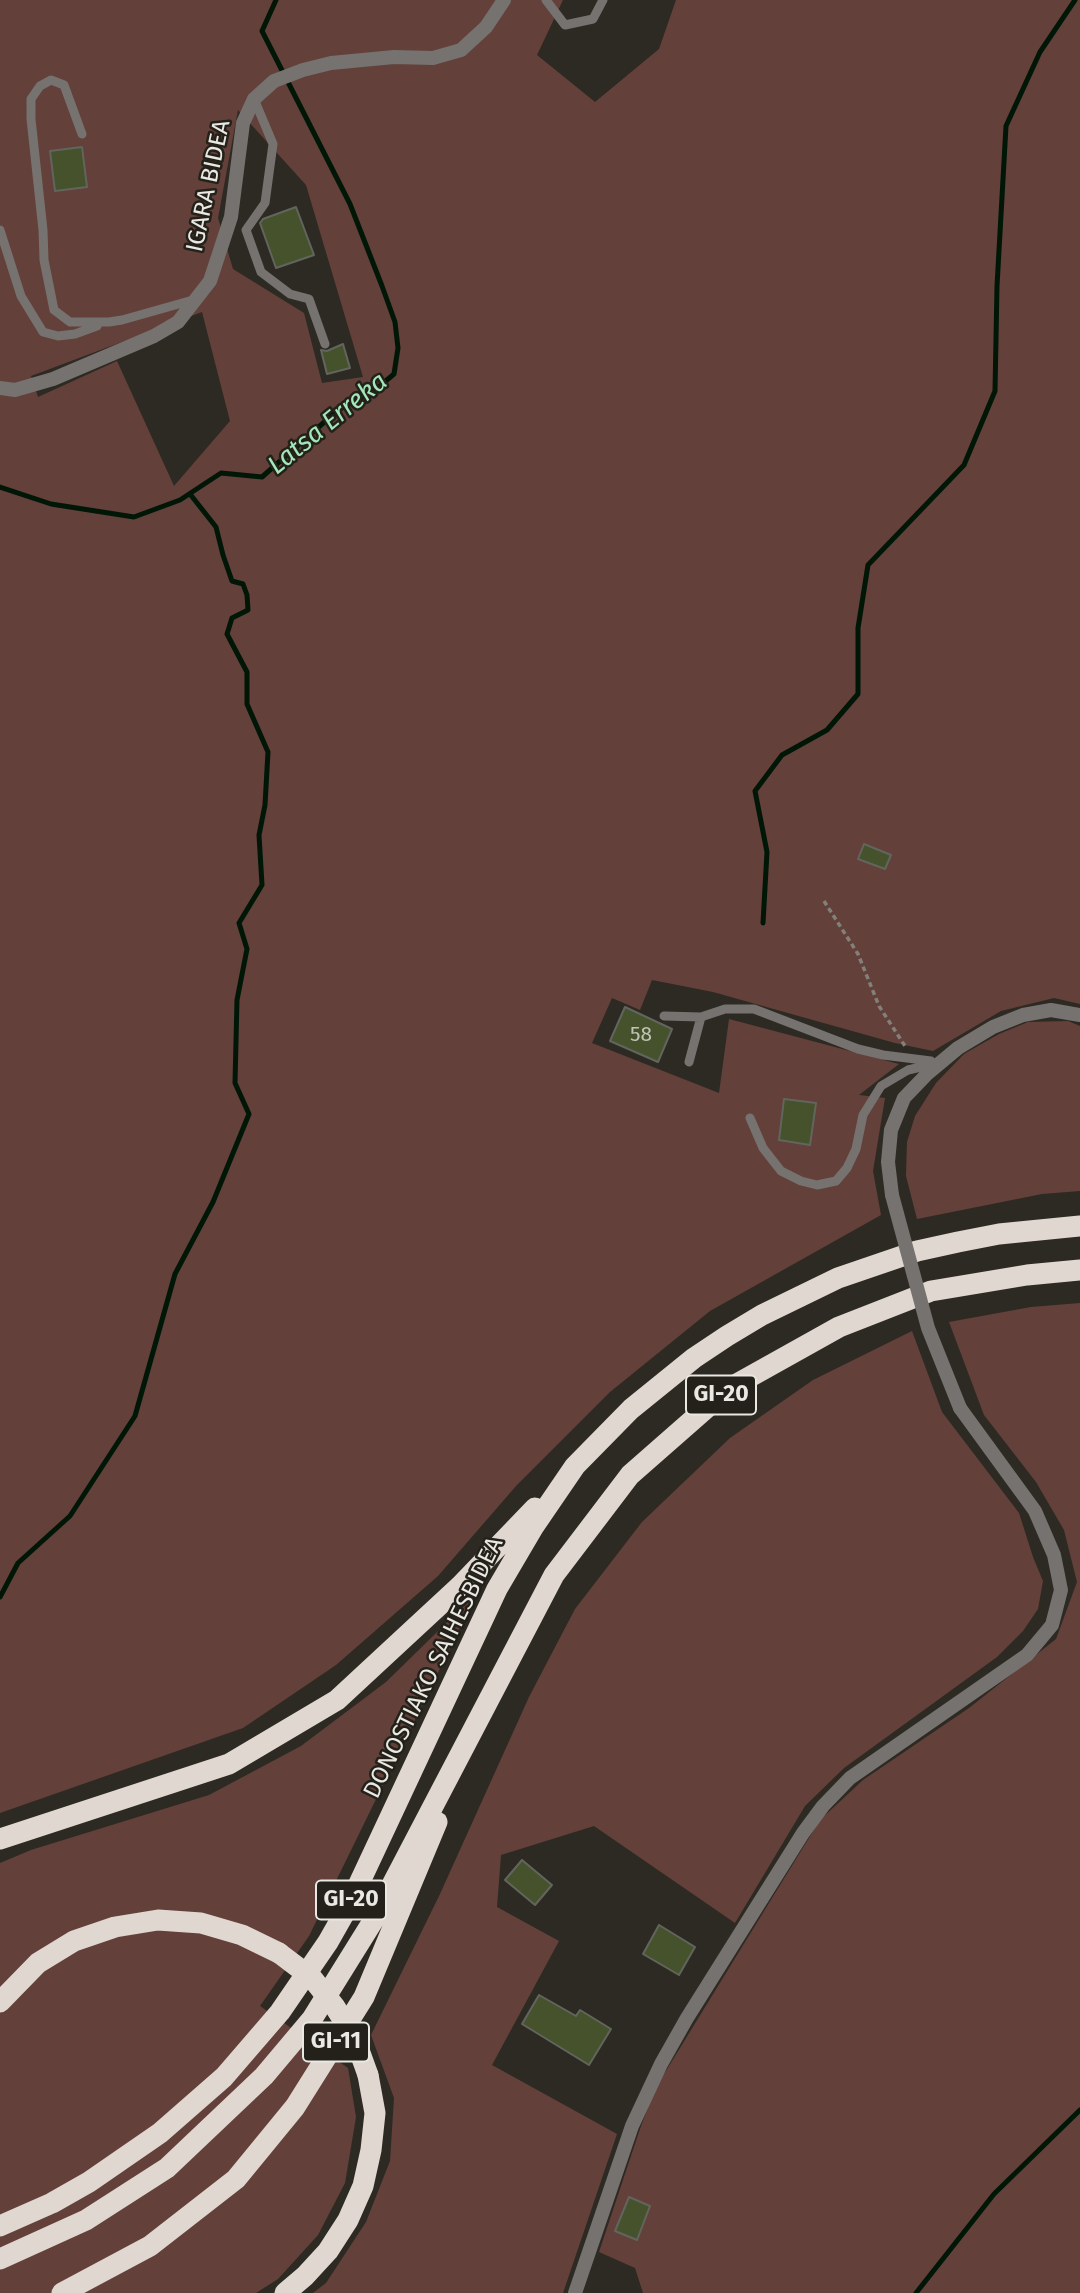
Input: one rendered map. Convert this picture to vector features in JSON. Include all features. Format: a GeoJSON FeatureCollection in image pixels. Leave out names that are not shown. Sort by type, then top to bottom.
{"type":"FeatureCollection","features":[{"type":"Feature","properties":{"kind":"highway","name":"DONOSTIAKO SAIHESBIDEA"},"geometry":{"type":"LineString","coordinates":[[0,2226],[52,2203],[89,2182],[160,2133],[224,2077],[280,2012],[328,1942],[349,1905],[497,1589],[534,1526],[575,1466],[631,1409],[683,1366],[727,1335],[799,1296],[838,1279],[917,1251],[999,1234],[1080,1226]]}},
{"type":"Feature","properties":{"kind":"highway","name":"GI-20"},"geometry":{"type":"LineString","coordinates":[[0,2259],[86,2220],[167,2168],[264,2077],[312,2019],[357,1948],[554,1575],[630,1475],[728,1389],[839,1327],[931,1291],[1027,1275],[1080,1270]]}},
{"type":"Feature","properties":{"kind":"highway"},"geometry":{"type":"LineString","coordinates":[[0,1839],[229,1764],[337,1700],[460,1586],[575,1466]]}},
{"type":"Feature","properties":{"kind":"highway","name":"GI-11"},"geometry":{"type":"LineString","coordinates":[[62,2293],[150,2246],[236,2179],[295,2107],[364,1997],[489,1697]]}},
{"type":"Feature","properties":{"kind":"highway"},"geometry":{"type":"LineString","coordinates":[[0,2002],[38,1963],[74,1941],[115,1927],[158,1920],[201,1923],[242,1935],[279,1953],[312,1978],[355,2039],[368,2076],[375,2113],[363,2186],[348,2220],[328,2251],[285,2293]]}},
{"type":"Feature","properties":{"kind":"street","name":"IGARA BIDEA"},"geometry":{"type":"LineString","coordinates":[[0,388],[15,390],[53,379],[154,337],[178,322],[210,281],[231,217],[243,123],[254,99],[274,82],[303,70],[331,63],[394,57],[433,58],[461,50],[486,27],[504,0]]}},
{"type":"Feature","properties":{"kind":"street"},"geometry":{"type":"LineString","coordinates":[[575,2293],[632,2126],[661,2064],[803,1833],[823,1806],[850,1778],[1027,1655],[1052,1625],[1061,1590],[1054,1555],[1035,1511],[960,1408],[928,1328],[892,1195],[888,1161],[891,1130],[904,1098],[958,1048],[993,1027],[1023,1014],[1051,1010],[1080,1015]]}},
{"type":"Feature","properties":{"kind":"lane"},"geometry":{"type":"LineString","coordinates":[[546,0],[565,25],[593,19],[603,0]]}},
{"type":"Feature","properties":{"kind":"lane"},"geometry":{"type":"LineString","coordinates":[[82,134],[64,85],[51,80],[40,86],[32,99],[31,119],[44,260],[54,310],[70,322],[109,322]]}},
{"type":"Feature","properties":{"kind":"lane"},"geometry":{"type":"LineString","coordinates":[[254,99],[273,144],[265,203],[246,230],[261,272],[290,294],[309,299],[325,344]]}},
{"type":"Feature","properties":{"kind":"lane"},"geometry":{"type":"LineString","coordinates":[[0,230],[21,296],[43,332],[66,335],[185,303],[198,297]]}},
{"type":"Feature","properties":{"kind":"lane"},"geometry":{"type":"LineString","coordinates":[[664,1016],[701,1017],[724,1009],[754,1009],[858,1049],[940,1063]]}},
{"type":"Feature","properties":{"kind":"lane"},"geometry":{"type":"LineString","coordinates":[[689,1062],[701,1017]]}},
{"type":"Feature","properties":{"kind":"lane"},"geometry":{"type":"LineString","coordinates":[[750,1118],[763,1148],[782,1171],[801,1181],[817,1185],[836,1181],[847,1168],[856,1149],[863,1115],[881,1086],[908,1070],[940,1063]]}},
{"type":"Feature","properties":{"kind":"path"},"geometry":{"type":"LineString","coordinates":[[824,901],[858,954],[879,1006],[905,1046]]}},
{"type":"Feature","properties":{"kind":"shaded area"},"geometry":{"type":"Polygon","coordinates":[[[0,0],[563,0],[537,55],[595,102],[659,49],[676,0],[1080,0],[1080,1004],[1054,998],[1001,1011],[933,1051],[895,1043],[713,992],[652,980],[640,1010],[612,998],[592,1043],[719,1093],[729,1019],[899,1064],[859,1095],[885,1098],[873,1171],[881,1215],[710,1311],[610,1392],[516,1486],[438,1576],[336,1665],[243,1728],[0,1813],[0,0]],[[238,110],[218,218],[233,269],[304,313],[322,383],[363,377],[306,185],[238,110]],[[202,312],[31,376],[38,397],[117,361],[174,486],[230,421],[202,312]]]}},
{"type":"Feature","properties":{"kind":"shaded area"},"geometry":{"type":"Polygon","coordinates":[[[1068,1021],[1080,1026],[1080,1191],[1042,1194],[917,1219],[906,1176],[907,1142],[915,1116],[936,1083],[964,1054],[999,1034],[1028,1022],[1068,1021]]]}},
{"type":"Feature","properties":{"kind":"shaded area"},"geometry":{"type":"Polygon","coordinates":[[[1080,1303],[1080,2293],[643,2293],[635,2268],[599,2252],[641,2126],[656,2087],[820,1820],[863,1780],[969,1708],[1056,1639],[1077,1582],[1064,1530],[1036,1482],[984,1415],[949,1322],[1031,1307],[1080,1303]]]}},
{"type":"Feature","properties":{"kind":"shaded area"},"geometry":{"type":"Polygon","coordinates":[[[912,1331],[942,1412],[1019,1513],[1043,1581],[1038,1609],[1023,1631],[997,1657],[844,1768],[805,1806],[735,1923],[594,1826],[501,1855],[497,1907],[559,1941],[492,2065],[617,2134],[563,2293],[313,2293],[326,2283],[366,2222],[390,2161],[394,2098],[371,2035],[440,1894],[529,1697],[575,1609],[642,1522],[730,1438],[813,1380],[912,1331]]]}},
{"type":"Feature","properties":{"kind":"shaded area"},"geometry":{"type":"Polygon","coordinates":[[[477,1593],[309,1936],[260,2006],[348,2068],[356,2117],[345,2183],[318,2235],[278,2279],[256,2293],[0,2293],[0,1863],[31,1850],[209,1795],[301,1746],[386,1682],[477,1593]]]}},
{"type":"Feature","properties":{"kind":"building"},"geometry":{"type":"Polygon","coordinates":[[[82,147],[87,187],[55,191],[50,151],[82,147]]]}},
{"type":"Feature","properties":{"kind":"building"},"geometry":{"type":"Polygon","coordinates":[[[296,207],[314,255],[276,268],[260,223],[263,219],[296,207]]]}},
{"type":"Feature","properties":{"kind":"building"},"geometry":{"type":"Polygon","coordinates":[[[343,344],[350,368],[327,374],[321,350],[327,351],[343,344]]]}},
{"type":"Feature","properties":{"kind":"building"},"geometry":{"type":"Polygon","coordinates":[[[864,844],[891,855],[885,869],[858,859],[864,844]]]}},
{"type":"Feature","properties":{"kind":"building"},"geometry":{"type":"Polygon","coordinates":[[[625,1007],[672,1029],[658,1062],[610,1041],[625,1007]]]}},
{"type":"Feature","properties":{"kind":"building"},"geometry":{"type":"Polygon","coordinates":[[[784,1099],[816,1103],[810,1145],[779,1140],[784,1099]]]}},
{"type":"Feature","properties":{"kind":"building"},"geometry":{"type":"Polygon","coordinates":[[[522,1860],[552,1885],[535,1905],[505,1880],[522,1860]]]}},
{"type":"Feature","properties":{"kind":"building"},"geometry":{"type":"Polygon","coordinates":[[[659,1925],[695,1947],[679,1975],[643,1954],[659,1925]]]}},
{"type":"Feature","properties":{"kind":"building"},"geometry":{"type":"Polygon","coordinates":[[[539,1995],[576,2016],[580,2010],[611,2029],[589,2065],[522,2024],[539,1995]]]}},
{"type":"Feature","properties":{"kind":"building"},"geometry":{"type":"Polygon","coordinates":[[[629,2197],[650,2206],[637,2240],[615,2231],[629,2197]]]}},
{"type":"Feature","properties":{"kind":"waterway","name":"Latsa Erreka"},"geometry":{"type":"LineString","coordinates":[[0,487],[51,504],[134,517],[180,500],[221,473],[262,477],[338,410],[375,390],[394,374],[398,348],[395,322],[382,286],[350,204],[262,31],[276,0]]}},
{"type":"Feature","properties":{"kind":"waterway"},"geometry":{"type":"LineString","coordinates":[[763,923],[767,852],[755,791],[782,755],[827,730],[858,694],[858,628],[868,565],[964,465],[995,391],[997,286],[1006,126],[1040,52],[1075,0]]}},
{"type":"Feature","properties":{"kind":"waterway"},"geometry":{"type":"LineString","coordinates":[[0,1597],[18,1563],[70,1516],[135,1416],[175,1274],[213,1202],[249,1114],[235,1083],[237,1000],[247,949],[239,923],[262,885],[259,835],[265,805],[268,752],[247,704],[247,672],[227,634],[232,618],[248,610],[247,595],[243,584],[232,581],[216,527],[190,494]]}},
{"type":"Feature","properties":{"kind":"waterway"},"geometry":{"type":"LineString","coordinates":[[916,2293],[994,2194],[1080,2110]]}}]}
